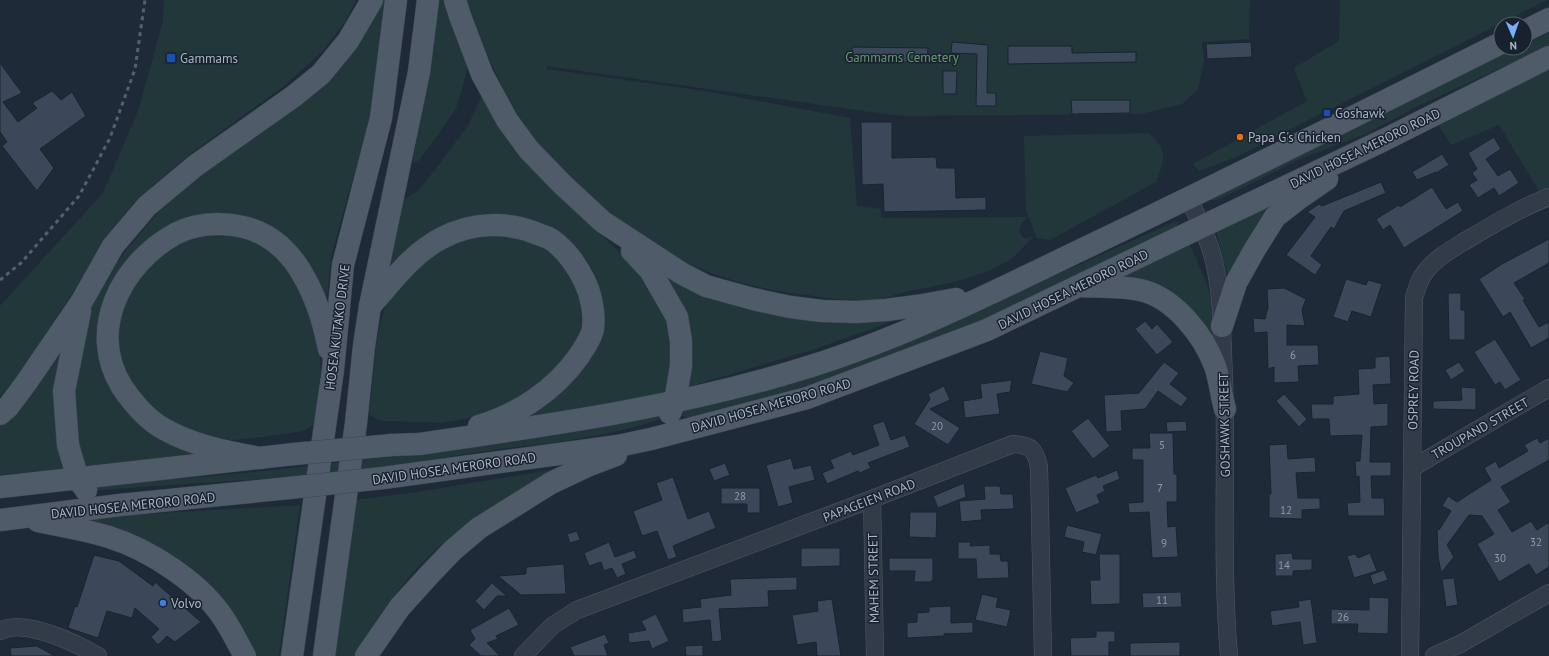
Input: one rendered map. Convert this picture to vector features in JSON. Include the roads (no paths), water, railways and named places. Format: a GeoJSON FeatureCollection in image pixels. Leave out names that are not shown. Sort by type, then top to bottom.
{"type":"FeatureCollection","features":[{"type":"Feature","properties":{"kind":"main road"},"geometry":{"type":"LineString","coordinates":[[0,414],[8,407],[82,302],[113,246],[147,206],[195,166],[294,96],[321,74],[348,41],[372,0]]}},
{"type":"Feature","properties":{"kind":"main road","name":"HOSEA KUTAKO DRIVE"},"geometry":{"type":"LineString","coordinates":[[292,656],[333,370],[343,265],[381,118],[396,0]]}},
{"type":"Feature","properties":{"kind":"main road"},"geometry":{"type":"LineString","coordinates":[[324,656],[355,431],[370,306],[419,72],[428,0]]}},
{"type":"Feature","properties":{"kind":"main road"},"geometry":{"type":"LineString","coordinates":[[366,656],[400,607],[453,550],[479,528],[551,483],[587,466],[634,448],[651,439],[666,424],[674,401],[681,366],[682,341],[677,317],[650,270],[603,222],[542,165],[508,120],[482,74],[455,0]]}},
{"type":"Feature","properties":{"kind":"main road"},"geometry":{"type":"LineString","coordinates":[[1533,27],[1549,19]]}},
{"type":"Feature","properties":{"kind":"main road","name":"DAVID HOSEA MERORO ROAD"},"geometry":{"type":"LineString","coordinates":[[0,487],[294,454],[419,444],[612,415],[739,387],[810,366],[896,334],[991,293],[1189,199],[1493,47]]}},
{"type":"Feature","properties":{"kind":"main road","name":"DAVID HOSEA MERORO ROAD"},"geometry":{"type":"LineString","coordinates":[[0,520],[120,505],[383,478],[618,446],[651,439],[807,398],[987,330],[1384,140],[1549,57]]}},
{"type":"Feature","properties":{"kind":"main road"},"geometry":{"type":"LineString","coordinates":[[1222,326],[1236,283],[1275,217],[1298,198],[1384,140]]}},
{"type":"Feature","properties":{"kind":"main road"},"geometry":{"type":"LineString","coordinates":[[603,222],[681,273],[706,286],[790,307],[822,311],[864,311],[917,306],[991,293]]}},
{"type":"Feature","properties":{"kind":"main road"},"geometry":{"type":"LineString","coordinates":[[370,306],[411,261],[428,246],[461,229],[487,224],[510,226],[531,231],[551,240],[567,253],[578,268],[591,297],[593,309],[592,330],[586,345],[564,375],[540,396],[517,411],[497,420],[419,444]]}},
{"type":"Feature","properties":{"kind":"main road"},"geometry":{"type":"LineString","coordinates":[[260,458],[212,448],[189,441],[164,429],[146,415],[130,399],[117,378],[112,368],[108,350],[108,332],[113,303],[126,279],[139,262],[158,246],[176,234],[208,225],[228,225],[250,229],[267,236],[285,252],[300,269],[311,290],[319,308],[333,370]]}},
{"type":"Feature","properties":{"kind":"main road"},"geometry":{"type":"LineString","coordinates":[[1078,286],[1142,290],[1160,297],[1184,316],[1202,342],[1215,367],[1224,409]]}},
{"type":"Feature","properties":{"kind":"main road"},"geometry":{"type":"LineString","coordinates":[[82,302],[64,391],[68,446],[78,479],[90,494],[109,503],[120,505]]}},
{"type":"Feature","properties":{"kind":"main road"},"geometry":{"type":"LineString","coordinates":[[23,518],[110,537],[141,550],[172,568],[194,586],[224,618],[245,656]]}},
{"type":"Feature","properties":{"kind":"street","name":"OSPREY ROAD"},"geometry":{"type":"LineString","coordinates":[[1410,656],[1414,298],[1420,280],[1427,269],[1448,252],[1492,225],[1540,200],[1549,197]]}},
{"type":"Feature","properties":{"kind":"street","name":"GOSHAWK STREET"},"geometry":{"type":"LineString","coordinates":[[1189,199],[1214,260],[1222,326],[1225,563],[1229,656]]}},
{"type":"Feature","properties":{"kind":"street","name":"TROUPAND STREET"},"geometry":{"type":"LineString","coordinates":[[1412,468],[1549,388]]}},
{"type":"Feature","properties":{"kind":"street","name":"PAPAGEIEN ROAD"},"geometry":{"type":"LineString","coordinates":[[523,656],[552,626],[577,610],[872,499],[1013,444],[1025,445],[1032,449],[1037,458],[1039,467],[1043,656]]}},
{"type":"Feature","properties":{"kind":"street","name":"MAHEM STREET"},"geometry":{"type":"LineString","coordinates":[[872,499],[875,656]]}},
{"type":"Feature","properties":{"kind":"street"},"geometry":{"type":"LineString","coordinates":[[1434,656],[1462,643],[1549,593]]}},
{"type":"Feature","properties":{"kind":"street"},"geometry":{"type":"LineString","coordinates":[[0,631],[5,629],[31,629],[74,642],[98,656]]}},
{"type":"Feature","properties":{"kind":"railway"},"geometry":{"type":"LineString","coordinates":[[0,280],[21,263],[79,196],[110,138],[135,69],[145,0]]}},
{"type":"Feature","properties":{"kind":"place","name":"Gammams"},"geometry":{"type":"Point","coordinates":[171,58]}},
{"type":"Feature","properties":{"kind":"place","name":"Goshawk"},"geometry":{"type":"Point","coordinates":[1327,113]}},
{"type":"Feature","properties":{"kind":"place","name":"Papa G's Chicken"},"geometry":{"type":"Point","coordinates":[1240,137]}},
{"type":"Feature","properties":{"kind":"place","name":"Volvo"},"geometry":{"type":"Point","coordinates":[163,603]}},
{"type":"Feature","properties":{"kind":"park label","name":"Gammams Cemetery"},"geometry":{"type":"Point","coordinates":[902,57]}}]}
